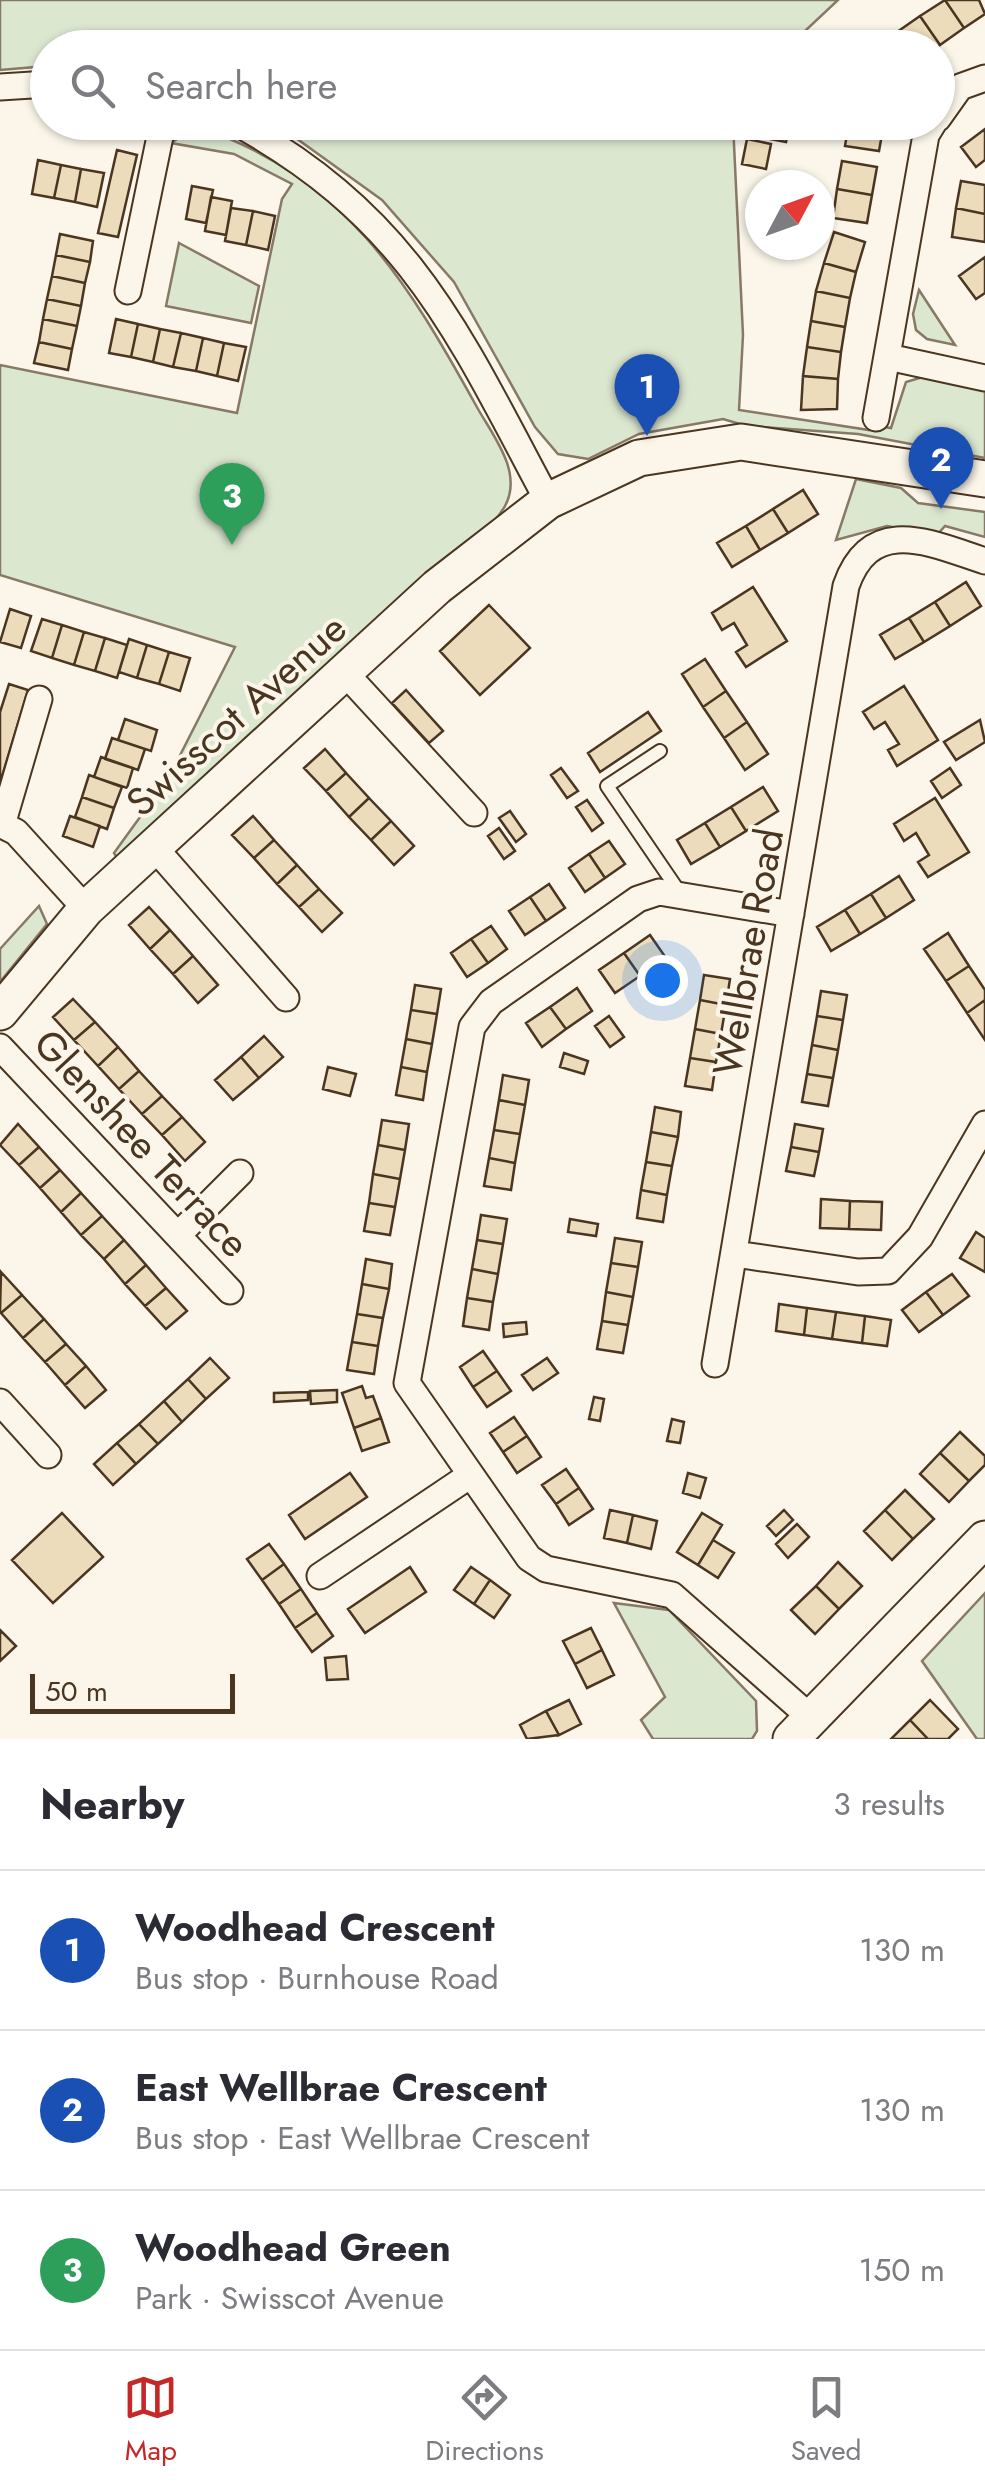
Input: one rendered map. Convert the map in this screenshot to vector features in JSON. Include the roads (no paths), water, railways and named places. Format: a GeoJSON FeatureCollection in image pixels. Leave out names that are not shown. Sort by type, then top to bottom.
{"type":"FeatureCollection","features":[{"type":"Feature","properties":{"kind":"street"},"geometry":{"type":"LineString","coordinates":[[955,93],[960,86],[985,78]]}},
{"type":"Feature","properties":{"kind":"street"},"geometry":{"type":"LineString","coordinates":[[0,87],[30,85]]}},
{"type":"Feature","properties":{"kind":"street"},"geometry":{"type":"LineString","coordinates":[[128,291],[158,140]]}},
{"type":"Feature","properties":{"kind":"street"},"geometry":{"type":"LineString","coordinates":[[263,140],[334,186],[393,243],[468,352],[548,501]]}},
{"type":"Feature","properties":{"kind":"street"},"geometry":{"type":"LineString","coordinates":[[876,418],[925,140]]}},
{"type":"Feature","properties":{"kind":"street"},"geometry":{"type":"LineString","coordinates":[[888,357],[985,378]]}},
{"type":"Feature","properties":{"kind":"street","name":"Swisscot Avenue"},"geometry":{"type":"LineString","coordinates":[[0,1012],[86,909],[437,587],[548,501],[639,458],[740,442],[985,479]]}},
{"type":"Feature","properties":{"kind":"street","name":"Wellbrae Road"},"geometry":{"type":"LineString","coordinates":[[714,1364],[736,1254],[846,586],[861,554],[891,540],[917,541],[985,561]]}},
{"type":"Feature","properties":{"kind":"street"},"geometry":{"type":"LineString","coordinates":[[346,674],[474,813]]}},
{"type":"Feature","properties":{"kind":"street"},"geometry":{"type":"LineString","coordinates":[[39,698],[1,824],[16,832],[86,909]]}},
{"type":"Feature","properties":{"kind":"street"},"geometry":{"type":"LineString","coordinates":[[154,847],[286,998]]}},
{"type":"Feature","properties":{"kind":"street"},"geometry":{"type":"LineString","coordinates":[[792,914],[659,892],[638,898],[491,1002],[472,1027],[407,1384],[530,1558],[546,1569],[672,1596],[801,1728],[985,1539]]}},
{"type":"Feature","properties":{"kind":"street","name":"Glenshee Terrace"},"geometry":{"type":"LineString","coordinates":[[0,1047],[230,1291]]}},
{"type":"Feature","properties":{"kind":"street"},"geometry":{"type":"LineString","coordinates":[[736,1254],[858,1272],[888,1271],[920,1237],[985,1124]]}},
{"type":"Feature","properties":{"kind":"street"},"geometry":{"type":"LineString","coordinates":[[179,1234],[240,1174]]}},
{"type":"Feature","properties":{"kind":"street"},"geometry":{"type":"LineString","coordinates":[[0,1402],[48,1455]]}},
{"type":"Feature","properties":{"kind":"street"},"geometry":{"type":"LineString","coordinates":[[320,1576],[469,1476]]}},
{"type":"Feature","properties":{"kind":"lane"},"geometry":{"type":"LineString","coordinates":[[660,751],[608,786],[683,897]]}},
{"type":"Feature","properties":{"kind":"place","name":"Woodhead Crescent"},"geometry":{"type":"Point","coordinates":[647,436]}},
{"type":"Feature","properties":{"kind":"place","name":"East Wellbrae Crescent"},"geometry":{"type":"Point","coordinates":[941,509]}},
{"type":"Feature","properties":{"kind":"place","name":"Woodhead Green"},"geometry":{"type":"Point","coordinates":[232,545]}}]}
